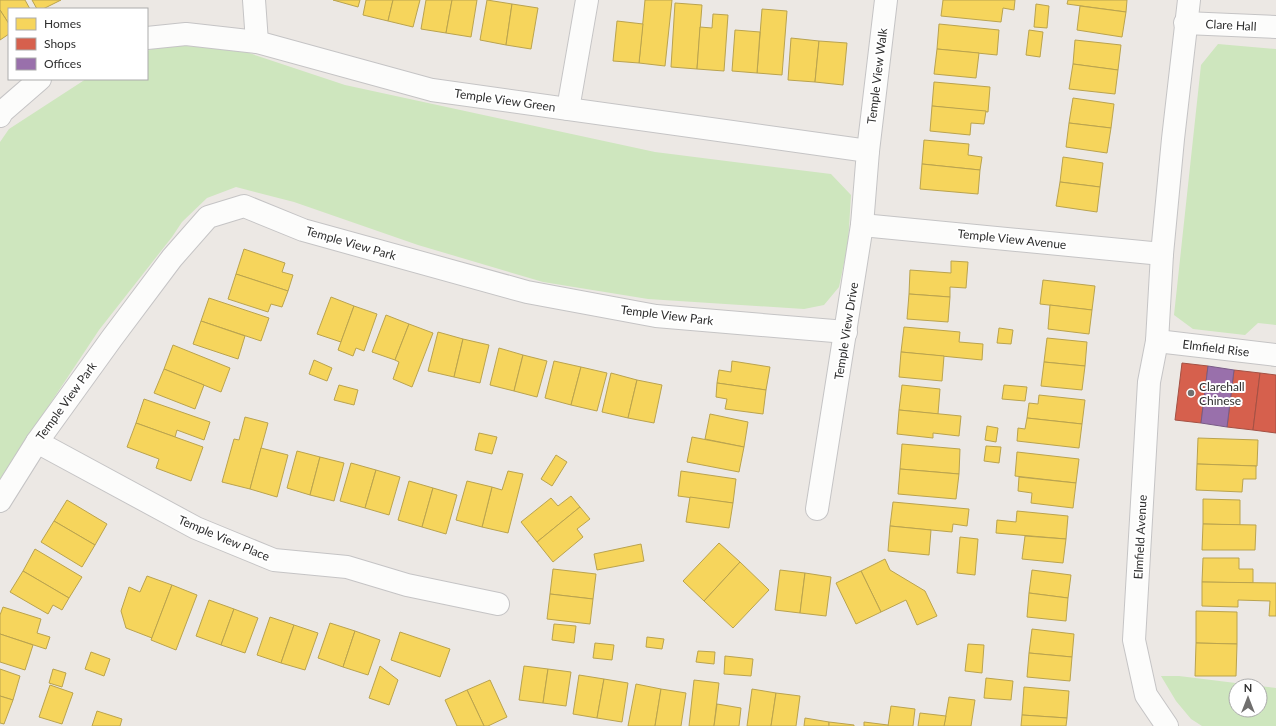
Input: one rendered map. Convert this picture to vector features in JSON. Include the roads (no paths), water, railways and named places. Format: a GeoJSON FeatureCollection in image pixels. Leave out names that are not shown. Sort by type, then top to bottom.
{"type":"FeatureCollection","features":[{"type":"Feature","properties":{"kind":"street"},"geometry":{"type":"LineString","coordinates":[[254,0],[257,42]]}},
{"type":"Feature","properties":{"kind":"street"},"geometry":{"type":"LineString","coordinates":[[568,109],[587,0]]}},
{"type":"Feature","properties":{"kind":"street","name":"Temple View Walk"},"geometry":{"type":"LineString","coordinates":[[868,151],[886,0]]}},
{"type":"Feature","properties":{"kind":"street"},"geometry":{"type":"LineString","coordinates":[[1157,341],[1162,254],[1172,139],[1189,0]]}},
{"type":"Feature","properties":{"kind":"street","name":"Clare Hall"},"geometry":{"type":"LineString","coordinates":[[1186,23],[1276,27]]}},
{"type":"Feature","properties":{"kind":"street","name":"Temple View Green"},"geometry":{"type":"LineString","coordinates":[[148,38],[186,34],[257,42],[432,90],[868,151]]}},
{"type":"Feature","properties":{"kind":"street"},"geometry":{"type":"LineString","coordinates":[[1,112],[39,80]]}},
{"type":"Feature","properties":{"kind":"street","name":"Temple View Drive"},"geometry":{"type":"LineString","coordinates":[[817,509],[862,224],[868,151]]}},
{"type":"Feature","properties":{"kind":"street","name":"Temple View Park"},"geometry":{"type":"LineString","coordinates":[[0,501],[37,442],[172,258],[208,216],[244,206],[303,230],[526,292],[656,316],[846,332]]}},
{"type":"Feature","properties":{"kind":"street","name":"Temple View Avenue"},"geometry":{"type":"LineString","coordinates":[[862,224],[1162,254]]}},
{"type":"Feature","properties":{"kind":"street","name":"Elmfield Rise"},"geometry":{"type":"LineString","coordinates":[[1157,341],[1276,355]]}},
{"type":"Feature","properties":{"kind":"street","name":"Elmfield Avenue"},"geometry":{"type":"LineString","coordinates":[[1157,341],[1149,382],[1134,640],[1146,695],[1167,726]]}},
{"type":"Feature","properties":{"kind":"street","name":"Temple View Place"},"geometry":{"type":"LineString","coordinates":[[37,442],[196,528],[274,560],[347,567],[407,584],[498,604]]}},
{"type":"Feature","properties":{"kind":"place","name":"Clarehall Chinese"},"geometry":{"type":"Point","coordinates":[1191,393]}}]}
